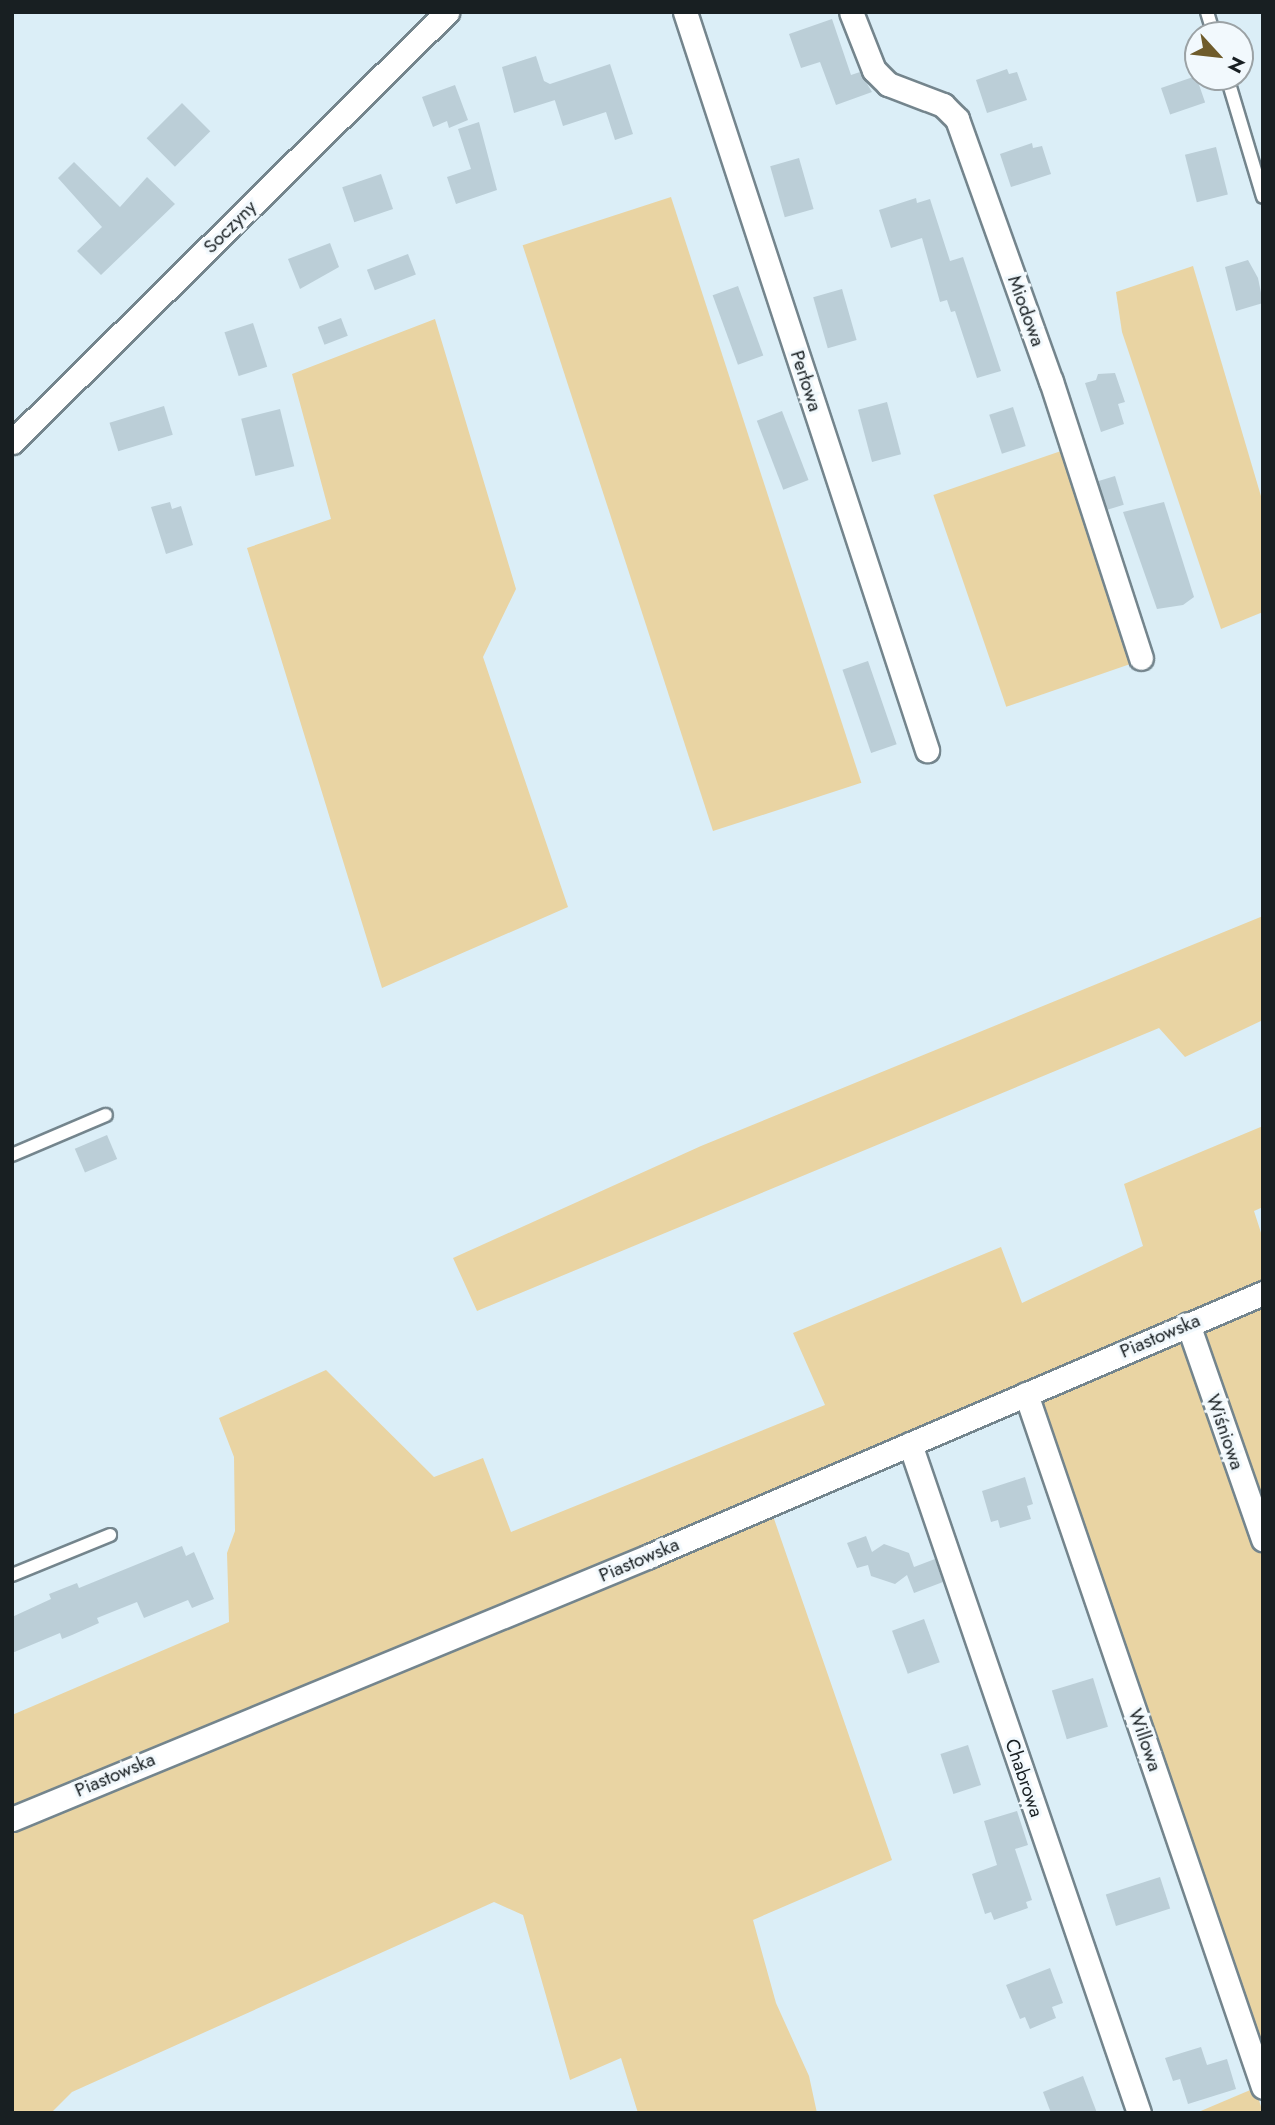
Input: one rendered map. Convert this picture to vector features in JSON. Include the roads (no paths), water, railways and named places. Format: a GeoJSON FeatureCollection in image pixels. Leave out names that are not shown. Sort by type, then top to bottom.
{"type":"FeatureCollection","features":[{"type":"Feature","properties":{"kind":"street","name":"Soczyny"},"geometry":{"type":"LineString","coordinates":[[12,442],[447,12]]}},
{"type":"Feature","properties":{"kind":"street","name":"Perłowa"},"geometry":{"type":"LineString","coordinates":[[685,12],[927,750]]}},
{"type":"Feature","properties":{"kind":"street","name":"Miodowa"},"geometry":{"type":"LineString","coordinates":[[851,12],[874,70],[888,84],[943,105],[957,119],[1051,381],[1141,657]]}},
{"type":"Feature","properties":{"kind":"street","name":"Piastowska"},"geometry":{"type":"LineString","coordinates":[[12,1819],[910,1444],[1263,1293]]}},
{"type":"Feature","properties":{"kind":"street","name":"Wiśniowa"},"geometry":{"type":"LineString","coordinates":[[1188,1324],[1263,1539]]}},
{"type":"Feature","properties":{"kind":"street","name":"Willowa"},"geometry":{"type":"LineString","coordinates":[[1026,1394],[1263,2087]]}},
{"type":"Feature","properties":{"kind":"street","name":"Chabrowa"},"geometry":{"type":"LineString","coordinates":[[910,1444],[1139,2113]]}},
{"type":"Feature","properties":{"kind":"lane"},"geometry":{"type":"LineString","coordinates":[[1231,91],[1263,197]]}},
{"type":"Feature","properties":{"kind":"lane"},"geometry":{"type":"LineString","coordinates":[[12,1155],[106,1115]]}},
{"type":"Feature","properties":{"kind":"lane"},"geometry":{"type":"LineString","coordinates":[[12,1575],[110,1535]]}}]}
